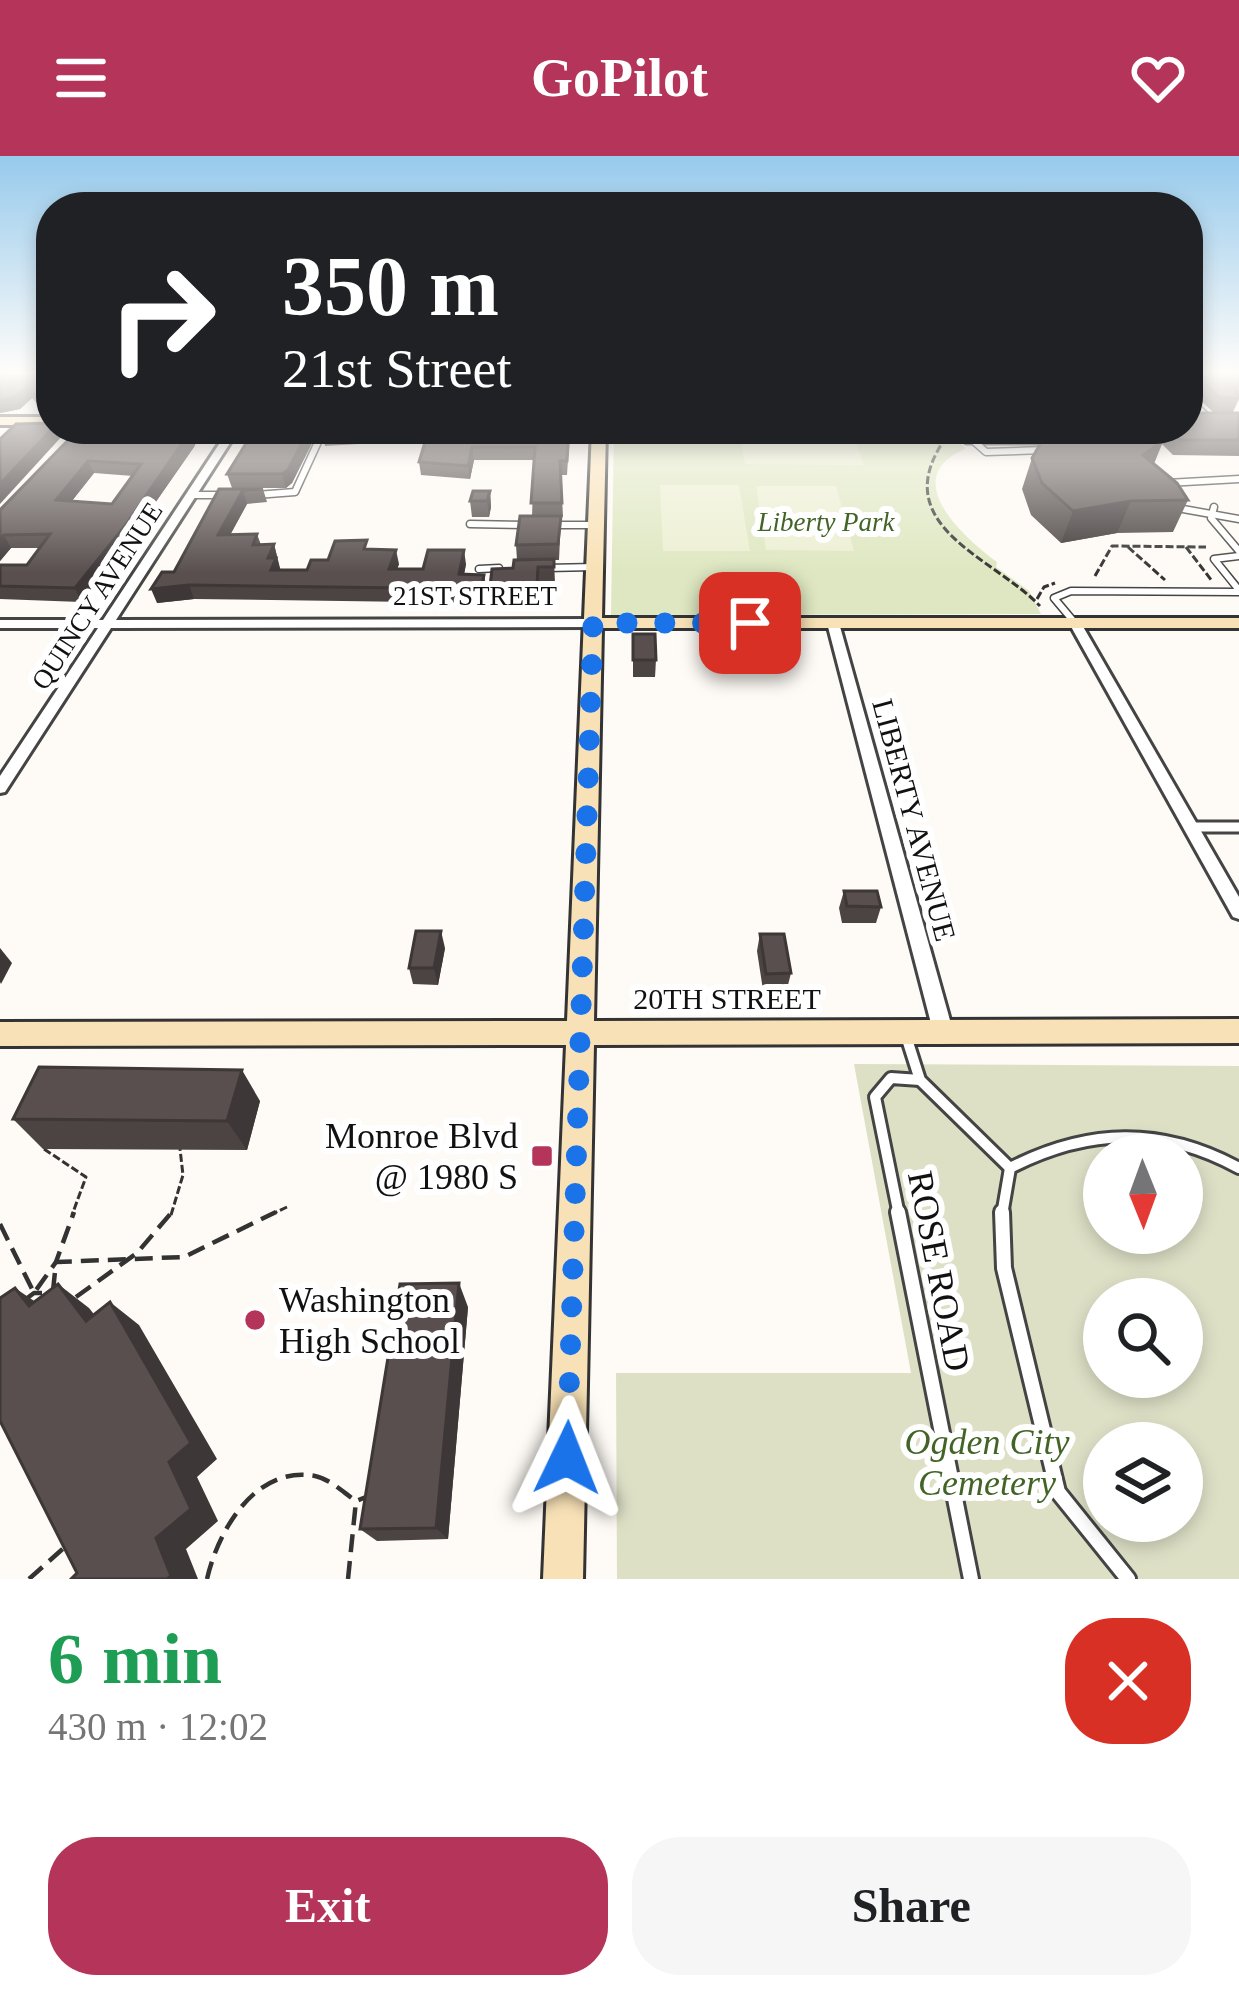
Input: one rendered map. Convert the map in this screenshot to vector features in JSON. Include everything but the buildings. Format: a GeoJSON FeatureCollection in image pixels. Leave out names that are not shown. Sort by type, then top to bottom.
{"type":"FeatureCollection","features":[{"type":"Feature","properties":{"kind":"street","name":"QUINCY AVENUE"},"geometry":{"type":"LineString","coordinates":[[0,788],[224,444]]}},
{"type":"Feature","properties":{"kind":"street"},"geometry":{"type":"LineString","coordinates":[[563,1579],[598,444]]}},
{"type":"Feature","properties":{"kind":"street","name":"LIBERTY AVENUE"},"geometry":{"type":"LineString","coordinates":[[833,623],[943,1031]]}},
{"type":"Feature","properties":{"kind":"street"},"geometry":{"type":"LineString","coordinates":[[1075,623],[1239,912]]}},
{"type":"Feature","properties":{"kind":"street","name":"21ST STREET"},"geometry":{"type":"LineString","coordinates":[[0,624],[1239,623]]}},
{"type":"Feature","properties":{"kind":"street"},"geometry":{"type":"LineString","coordinates":[[0,752],[23,752]]}},
{"type":"Feature","properties":{"kind":"street","name":"20TH STREET"},"geometry":{"type":"LineString","coordinates":[[0,1034],[1239,1031]]}},
{"type":"Feature","properties":{"kind":"lane"},"geometry":{"type":"LineString","coordinates":[[191,494],[288,495],[298,488],[317,444]]}},
{"type":"Feature","properties":{"kind":"lane"},"geometry":{"type":"LineString","coordinates":[[970,444],[995,457],[1059,444]]}},
{"type":"Feature","properties":{"kind":"lane"},"geometry":{"type":"LineString","coordinates":[[1159,489],[1179,478],[1239,479]]}},
{"type":"Feature","properties":{"kind":"lane"},"geometry":{"type":"LineString","coordinates":[[1164,502],[1211,518],[1239,519]]}},
{"type":"Feature","properties":{"kind":"lane"},"geometry":{"type":"LineString","coordinates":[[1211,518],[1214,507]]}},
{"type":"Feature","properties":{"kind":"lane"},"geometry":{"type":"LineString","coordinates":[[1211,518],[1239,554],[1214,560],[1239,591]]}},
{"type":"Feature","properties":{"kind":"lane"},"geometry":{"type":"LineString","coordinates":[[470,524],[596,525]]}},
{"type":"Feature","properties":{"kind":"lane"},"geometry":{"type":"LineString","coordinates":[[525,568],[595,567]]}},
{"type":"Feature","properties":{"kind":"lane"},"geometry":{"type":"LineString","coordinates":[[479,569],[502,568]]}},
{"type":"Feature","properties":{"kind":"lane"},"geometry":{"type":"LineString","coordinates":[[1075,623],[1054,598],[1071,591],[1239,591]]}},
{"type":"Feature","properties":{"kind":"lane"},"geometry":{"type":"LineString","coordinates":[[1191,827],[1239,826]]}},
{"type":"Feature","properties":{"kind":"lane"},"geometry":{"type":"LineString","coordinates":[[904,1031],[920,1080],[1010,1168]]}},
{"type":"Feature","properties":{"kind":"lane","name":"ROSE ROAD"},"geometry":{"type":"LineString","coordinates":[[920,1080],[891,1078],[874,1097],[971,1579]]}},
{"type":"Feature","properties":{"kind":"lane"},"geometry":{"type":"LineString","coordinates":[[1127,1579],[1058,1492],[1004,1268],[1002,1215],[1010,1168],[1047,1146],[1157,1132],[1208,1148],[1239,1168]]}},
{"type":"Feature","properties":{"kind":"path"},"geometry":{"type":"LineString","coordinates":[[940,444],[928,465],[926,484],[937,518],[970,553],[1016,583],[1041,608]]}},
{"type":"Feature","properties":{"kind":"path"},"geometry":{"type":"LineString","coordinates":[[1091,582],[1112,546],[1214,547]]}},
{"type":"Feature","properties":{"kind":"path"},"geometry":{"type":"LineString","coordinates":[[1128,547],[1171,585]]}},
{"type":"Feature","properties":{"kind":"path"},"geometry":{"type":"LineString","coordinates":[[43,1149],[86,1177],[56,1262],[53,1293]]}},
{"type":"Feature","properties":{"kind":"path"},"geometry":{"type":"LineString","coordinates":[[34,1293],[53,1293],[64,1305],[170,1223],[187,1175],[180,1149]]}},
{"type":"Feature","properties":{"kind":"path"},"geometry":{"type":"LineString","coordinates":[[56,1262],[184,1257],[287,1207]]}},
{"type":"Feature","properties":{"kind":"path"},"geometry":{"type":"LineString","coordinates":[[0,1224],[34,1293]]}},
{"type":"Feature","properties":{"kind":"path"},"geometry":{"type":"LineString","coordinates":[[17,1305],[34,1293],[56,1262]]}},
{"type":"Feature","properties":{"kind":"path"},"geometry":{"type":"LineString","coordinates":[[207,1579],[210,1554],[240,1508],[267,1481],[317,1476],[356,1501]]}},
{"type":"Feature","properties":{"kind":"path"},"geometry":{"type":"LineString","coordinates":[[356,1501],[370,1496]]}},
{"type":"Feature","properties":{"kind":"path"},"geometry":{"type":"LineString","coordinates":[[348,1579],[356,1501]]}},
{"type":"Feature","properties":{"kind":"path"},"geometry":{"type":"LineString","coordinates":[[29,1579],[71,1542]]}},
{"type":"Feature","properties":{"kind":"green space","name":"Liberty Park"},"geometry":{"type":"Polygon","coordinates":[[[614,444],[962,444],[965,449],[945,461],[937,476],[943,507],[997,562],[996,567],[1029,591],[1041,614],[611,615],[614,444]]]}},
{"type":"Feature","properties":{"kind":"green space"},"geometry":{"type":"Polygon","coordinates":[[[741,444],[856,444],[864,465],[745,464],[741,444]]]}},
{"type":"Feature","properties":{"kind":"green space"},"geometry":{"type":"Polygon","coordinates":[[[660,485],[739,485],[750,551],[663,551],[660,485]]]}},
{"type":"Feature","properties":{"kind":"green space"},"geometry":{"type":"Polygon","coordinates":[[[756,486],[836,486],[854,551],[766,550],[756,486]]]}},
{"type":"Feature","properties":{"kind":"green space","name":"Ogden City Cemetery"},"geometry":{"type":"Polygon","coordinates":[[[854,1064],[1239,1066],[1239,1579],[617,1579],[616,1373],[911,1373],[854,1064]]]}},
{"type":"Feature","properties":{"kind":"place","name":"Monroe Blvd @ 1980 S"},"geometry":{"type":"Point","coordinates":[542,1156]}},
{"type":"Feature","properties":{"kind":"place","name":"Washington High School"},"geometry":{"type":"Point","coordinates":[255,1320]}},
{"type":"Feature","properties":{"kind":"route"},"geometry":{"type":"LineString","coordinates":[[567,1458],[593,623],[750,623]]}}]}
